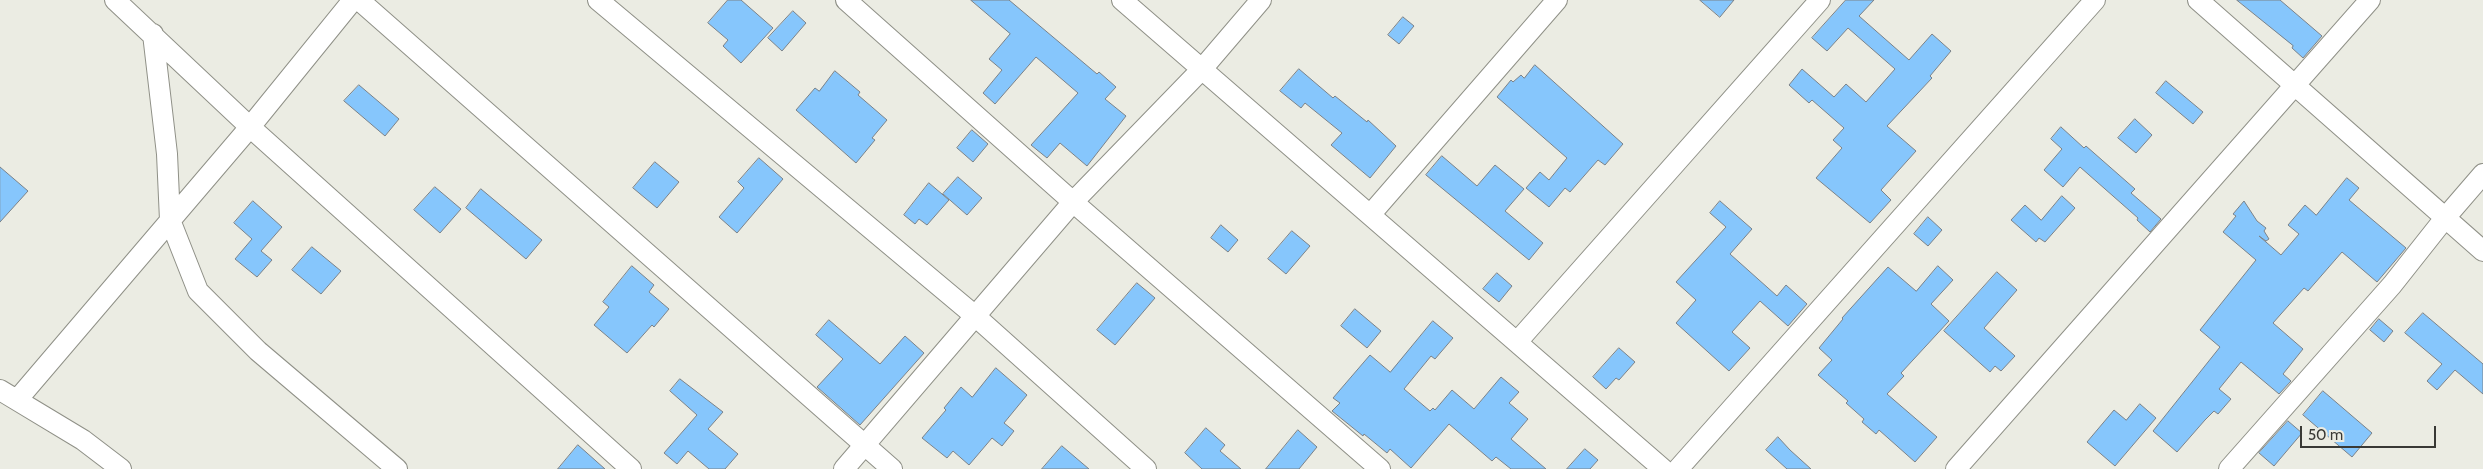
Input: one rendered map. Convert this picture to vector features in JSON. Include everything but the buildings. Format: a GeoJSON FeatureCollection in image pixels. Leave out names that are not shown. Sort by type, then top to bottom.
{"type":"FeatureCollection","features":[{"type":"Feature","properties":{"kind":"street"},"geometry":{"type":"LineString","coordinates":[[115,0],[250,127],[631,469]]}},
{"type":"Feature","properties":{"kind":"street"},"geometry":{"type":"LineString","coordinates":[[121,469],[83,440],[9,395],[170,220],[250,127],[353,0]]}},
{"type":"Feature","properties":{"kind":"street"},"geometry":{"type":"LineString","coordinates":[[358,0],[892,469]]}},
{"type":"Feature","properties":{"kind":"street"},"geometry":{"type":"LineString","coordinates":[[598,0],[974,315],[1146,469]]}},
{"type":"Feature","properties":{"kind":"street"},"geometry":{"type":"LineString","coordinates":[[846,0],[1073,202],[1380,469]]}},
{"type":"Feature","properties":{"kind":"street"},"geometry":{"type":"LineString","coordinates":[[1122,0],[1663,469]]}},
{"type":"Feature","properties":{"kind":"street"},"geometry":{"type":"LineString","coordinates":[[844,469],[974,315],[1073,202],[1202,69],[1261,0]]}},
{"type":"Feature","properties":{"kind":"street"},"geometry":{"type":"LineString","coordinates":[[1370,215],[1557,0]]}},
{"type":"Feature","properties":{"kind":"street"},"geometry":{"type":"LineString","coordinates":[[1517,342],[1820,0]]}},
{"type":"Feature","properties":{"kind":"street"},"geometry":{"type":"LineString","coordinates":[[1678,469],[2095,0]]}},
{"type":"Feature","properties":{"kind":"street"},"geometry":{"type":"LineString","coordinates":[[2198,0],[2483,251]]}},
{"type":"Feature","properties":{"kind":"street"},"geometry":{"type":"LineString","coordinates":[[1956,469],[2370,0]]}},
{"type":"Feature","properties":{"kind":"street"},"geometry":{"type":"LineString","coordinates":[[153,34],[167,154],[170,220],[198,292],[258,351],[396,469]]}},
{"type":"Feature","properties":{"kind":"street"},"geometry":{"type":"LineString","coordinates":[[2229,469],[2392,285],[2483,174]]}}]}
